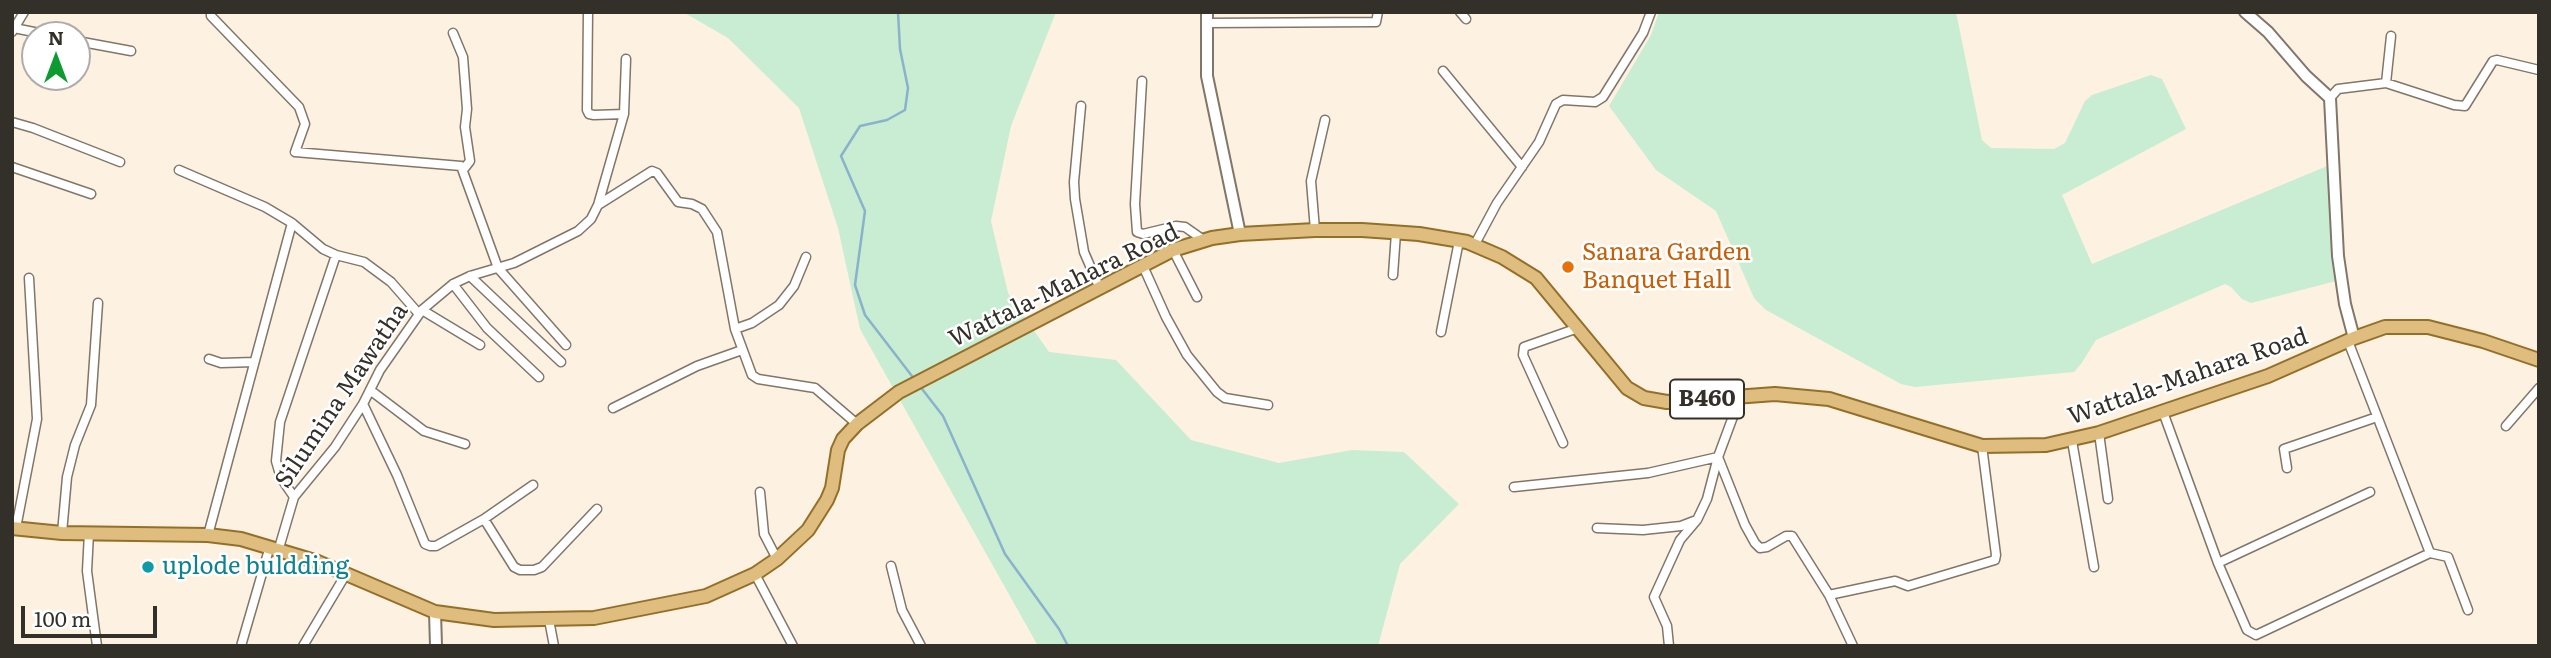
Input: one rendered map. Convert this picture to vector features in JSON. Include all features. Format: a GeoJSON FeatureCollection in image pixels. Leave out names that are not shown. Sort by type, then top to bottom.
{"type":"FeatureCollection","features":[{"type":"Feature","properties":{"kind":"main road","name":"Wattala-Mahara Road"},"geometry":{"type":"LineString","coordinates":[[14,528],[62,533],[208,535],[241,539],[274,547],[346,574],[435,612],[495,620],[594,618],[706,596],[755,574],[777,559],[807,530],[821,513],[832,488],[838,450],[843,439],[857,424],[899,392],[1173,250],[1205,242],[1212,237],[1240,234],[1315,230],[1396,233],[1419,234],[1475,244],[1536,278],[1627,388],[1644,398],[1667,402],[1775,394],[1829,399],[1982,446],[2024,446],[2072,441],[2267,376],[2385,327],[2428,327],[2483,341],[2539,360]]}},
{"type":"Feature","properties":{"kind":"street"},"geometry":{"type":"LineString","coordinates":[[13,30],[24,12]]}},
{"type":"Feature","properties":{"kind":"street"},"geometry":{"type":"LineString","coordinates":[[211,12],[211,16],[299,107],[306,124],[295,152],[461,166],[498,268],[566,345]]}},
{"type":"Feature","properties":{"kind":"street"},"geometry":{"type":"LineString","coordinates":[[588,12],[587,110],[594,115],[624,114]]}},
{"type":"Feature","properties":{"kind":"street"},"geometry":{"type":"LineString","coordinates":[[1240,234],[1208,76],[1207,18],[1376,22],[1378,12]]}},
{"type":"Feature","properties":{"kind":"street"},"geometry":{"type":"LineString","coordinates":[[1475,244],[1497,203],[1539,142],[1556,104],[1563,100],[1595,102],[1603,96],[1643,33],[1651,12]]}},
{"type":"Feature","properties":{"kind":"street"},"geometry":{"type":"LineString","coordinates":[[2245,12],[2268,32],[2306,76],[2330,98]]}},
{"type":"Feature","properties":{"kind":"street"},"geometry":{"type":"LineString","coordinates":[[453,33],[463,57],[467,110],[465,127],[470,161],[463,170]]}},
{"type":"Feature","properties":{"kind":"street"},"geometry":{"type":"LineString","coordinates":[[2386,83],[2391,36]]}},
{"type":"Feature","properties":{"kind":"street"},"geometry":{"type":"LineString","coordinates":[[91,44],[131,51]]}},
{"type":"Feature","properties":{"kind":"street"},"geometry":{"type":"LineString","coordinates":[[598,205],[624,114],[626,59]]}},
{"type":"Feature","properties":{"kind":"street"},"geometry":{"type":"LineString","coordinates":[[2430,553],[2377,417],[2351,340],[2338,256],[2330,98],[2337,89],[2386,83],[2454,105],[2465,106],[2493,61],[2539,70]]}},
{"type":"Feature","properties":{"kind":"street"},"geometry":{"type":"LineString","coordinates":[[1443,71],[1522,167]]}},
{"type":"Feature","properties":{"kind":"street"},"geometry":{"type":"LineString","coordinates":[[1142,81],[1135,204],[1138,232],[1143,234],[1176,226],[1185,227],[1205,242]]}},
{"type":"Feature","properties":{"kind":"street"},"geometry":{"type":"LineString","coordinates":[[1081,106],[1074,181],[1075,199],[1084,252],[1100,289]]}},
{"type":"Feature","properties":{"kind":"street"},"geometry":{"type":"LineString","coordinates":[[1315,230],[1311,181],[1325,120]]}},
{"type":"Feature","properties":{"kind":"street"},"geometry":{"type":"LineString","coordinates":[[12,122],[120,162]]}},
{"type":"Feature","properties":{"kind":"street"},"geometry":{"type":"LineString","coordinates":[[12,167],[91,194]]}},
{"type":"Feature","properties":{"kind":"street"},"geometry":{"type":"LineString","coordinates":[[179,170],[265,207],[292,223],[323,249],[364,262],[391,282],[421,312],[480,345]]}},
{"type":"Feature","properties":{"kind":"street","name":"Silumina Mawatha"},"geometry":{"type":"LineString","coordinates":[[241,646],[294,497],[335,447],[363,404],[380,370],[421,312],[453,284],[514,263],[578,231],[591,219],[598,205],[652,171],[657,173],[678,202],[702,209],[717,232],[735,329],[752,375],[758,379],[815,388],[857,424]]}},
{"type":"Feature","properties":{"kind":"street"},"geometry":{"type":"LineString","coordinates":[[208,535],[292,223]]}},
{"type":"Feature","properties":{"kind":"street"},"geometry":{"type":"LineString","coordinates":[[1393,275],[1396,233]]}},
{"type":"Feature","properties":{"kind":"street"},"geometry":{"type":"LineString","coordinates":[[1441,332],[1459,241]]}},
{"type":"Feature","properties":{"kind":"street"},"geometry":{"type":"LineString","coordinates":[[1173,250],[1197,297]]}},
{"type":"Feature","properties":{"kind":"street"},"geometry":{"type":"LineString","coordinates":[[294,497],[281,478],[276,461],[280,422],[336,255]]}},
{"type":"Feature","properties":{"kind":"street"},"geometry":{"type":"LineString","coordinates":[[735,329],[752,323],[779,305],[794,286],[806,257]]}},
{"type":"Feature","properties":{"kind":"street"},"geometry":{"type":"LineString","coordinates":[[1143,266],[1187,355],[1217,392],[1225,398],[1268,405]]}},
{"type":"Feature","properties":{"kind":"street"},"geometry":{"type":"LineString","coordinates":[[470,276],[561,362]]}},
{"type":"Feature","properties":{"kind":"street"},"geometry":{"type":"LineString","coordinates":[[14,528],[37,419],[29,278]]}},
{"type":"Feature","properties":{"kind":"street"},"geometry":{"type":"LineString","coordinates":[[453,284],[487,328],[539,377]]}},
{"type":"Feature","properties":{"kind":"street"},"geometry":{"type":"LineString","coordinates":[[62,533],[67,477],[75,445],[91,405],[98,303]]}},
{"type":"Feature","properties":{"kind":"street"},"geometry":{"type":"LineString","coordinates":[[1563,443],[1523,355],[1524,347],[1578,328]]}},
{"type":"Feature","properties":{"kind":"street"},"geometry":{"type":"LineString","coordinates":[[613,408],[697,366],[742,351]]}},
{"type":"Feature","properties":{"kind":"street"},"geometry":{"type":"LineString","coordinates":[[209,359],[221,363],[254,362]]}},
{"type":"Feature","properties":{"kind":"street"},"geometry":{"type":"LineString","coordinates":[[2506,426],[2539,388]]}},
{"type":"Feature","properties":{"kind":"street"},"geometry":{"type":"LineString","coordinates":[[370,390],[424,431],[465,444]]}},
{"type":"Feature","properties":{"kind":"street"},"geometry":{"type":"LineString","coordinates":[[1669,646],[1667,626],[1654,597],[1680,540],[1697,520],[1707,499],[1718,457],[1741,395]]}},
{"type":"Feature","properties":{"kind":"street"},"geometry":{"type":"LineString","coordinates":[[363,404],[397,475],[425,544],[436,546],[484,519],[533,485]]}},
{"type":"Feature","properties":{"kind":"street"},"geometry":{"type":"LineString","coordinates":[[2163,412],[2218,563],[2247,630],[2256,635],[2430,553],[2448,557],[2468,610]]}},
{"type":"Feature","properties":{"kind":"street"},"geometry":{"type":"LineString","coordinates":[[2287,468],[2284,449],[2377,417]]}},
{"type":"Feature","properties":{"kind":"street"},"geometry":{"type":"LineString","coordinates":[[2099,433],[2108,499]]}},
{"type":"Feature","properties":{"kind":"street"},"geometry":{"type":"LineString","coordinates":[[2072,441],[2094,567]]}},
{"type":"Feature","properties":{"kind":"street"},"geometry":{"type":"LineString","coordinates":[[1829,595],[1895,581],[1908,586],[1995,560],[1982,446]]}},
{"type":"Feature","properties":{"kind":"street"},"geometry":{"type":"LineString","coordinates":[[1514,487],[1648,473],[1718,457]]}},
{"type":"Feature","properties":{"kind":"street"},"geometry":{"type":"LineString","coordinates":[[1718,457],[1755,543],[1760,548],[1767,547],[1786,536],[1792,537],[1829,595],[1853,646]]}},
{"type":"Feature","properties":{"kind":"street"},"geometry":{"type":"LineString","coordinates":[[760,492],[764,534],[777,559]]}},
{"type":"Feature","properties":{"kind":"street"},"geometry":{"type":"LineString","coordinates":[[2218,563],[2370,492]]}},
{"type":"Feature","properties":{"kind":"street"},"geometry":{"type":"LineString","coordinates":[[484,519],[514,567],[534,570],[542,567],[597,509]]}},
{"type":"Feature","properties":{"kind":"street"},"geometry":{"type":"LineString","coordinates":[[1597,528],[1643,530],[1681,526],[1697,520]]}},
{"type":"Feature","properties":{"kind":"street"},"geometry":{"type":"LineString","coordinates":[[89,533],[87,571],[97,646]]}},
{"type":"Feature","properties":{"kind":"street"},"geometry":{"type":"LineString","coordinates":[[891,566],[902,610],[921,646]]}},
{"type":"Feature","properties":{"kind":"street"},"geometry":{"type":"LineString","coordinates":[[303,646],[346,574]]}},
{"type":"Feature","properties":{"kind":"street"},"geometry":{"type":"LineString","coordinates":[[755,574],[793,646]]}},
{"type":"Feature","properties":{"kind":"street"},"geometry":{"type":"LineString","coordinates":[[435,612],[436,646]]}},
{"type":"Feature","properties":{"kind":"street"},"geometry":{"type":"LineString","coordinates":[[549,620],[554,646]]}},
{"type":"Feature","properties":{"kind":"green space"},"geometry":{"type":"Polygon","coordinates":[[[683,12],[1056,12],[1011,126],[991,221],[1008,293],[1049,352],[1116,360],[1191,440],[1279,463],[1352,450],[1404,452],[1459,504],[1400,564],[1378,646],[1038,646],[860,329],[838,228],[799,108],[728,38],[683,12]]]}},
{"type":"Feature","properties":{"kind":"green space"},"geometry":{"type":"Polygon","coordinates":[[[1659,12],[1956,12],[1982,140],[1991,148],[2054,149],[2065,143],[2085,101],[2092,95],[2151,75],[2162,79],[2186,129],[2062,195],[2092,264],[2332,164],[2340,280],[2251,303],[2225,284],[2096,340],[2074,372],[1915,387],[1901,384],[1766,310],[1754,298],[1716,211],[1656,170],[1609,106],[1651,35],[1659,12]]]}},
{"type":"Feature","properties":{"kind":"waterway"},"geometry":{"type":"LineString","coordinates":[[898,12],[900,49],[908,88],[905,110],[887,120],[860,126],[841,156],[865,211],[855,285],[865,315],[915,380]]}},
{"type":"Feature","properties":{"kind":"waterway"},"geometry":{"type":"LineString","coordinates":[[919,385],[943,416],[1005,554],[1059,629],[1068,646]]}},
{"type":"Feature","properties":{"kind":"place","name":"Sanara Garden Banquet Hall"},"geometry":{"type":"Point","coordinates":[1568,267]}},
{"type":"Feature","properties":{"kind":"place","name":"uplode buldding"},"geometry":{"type":"Point","coordinates":[148,567]}}]}
